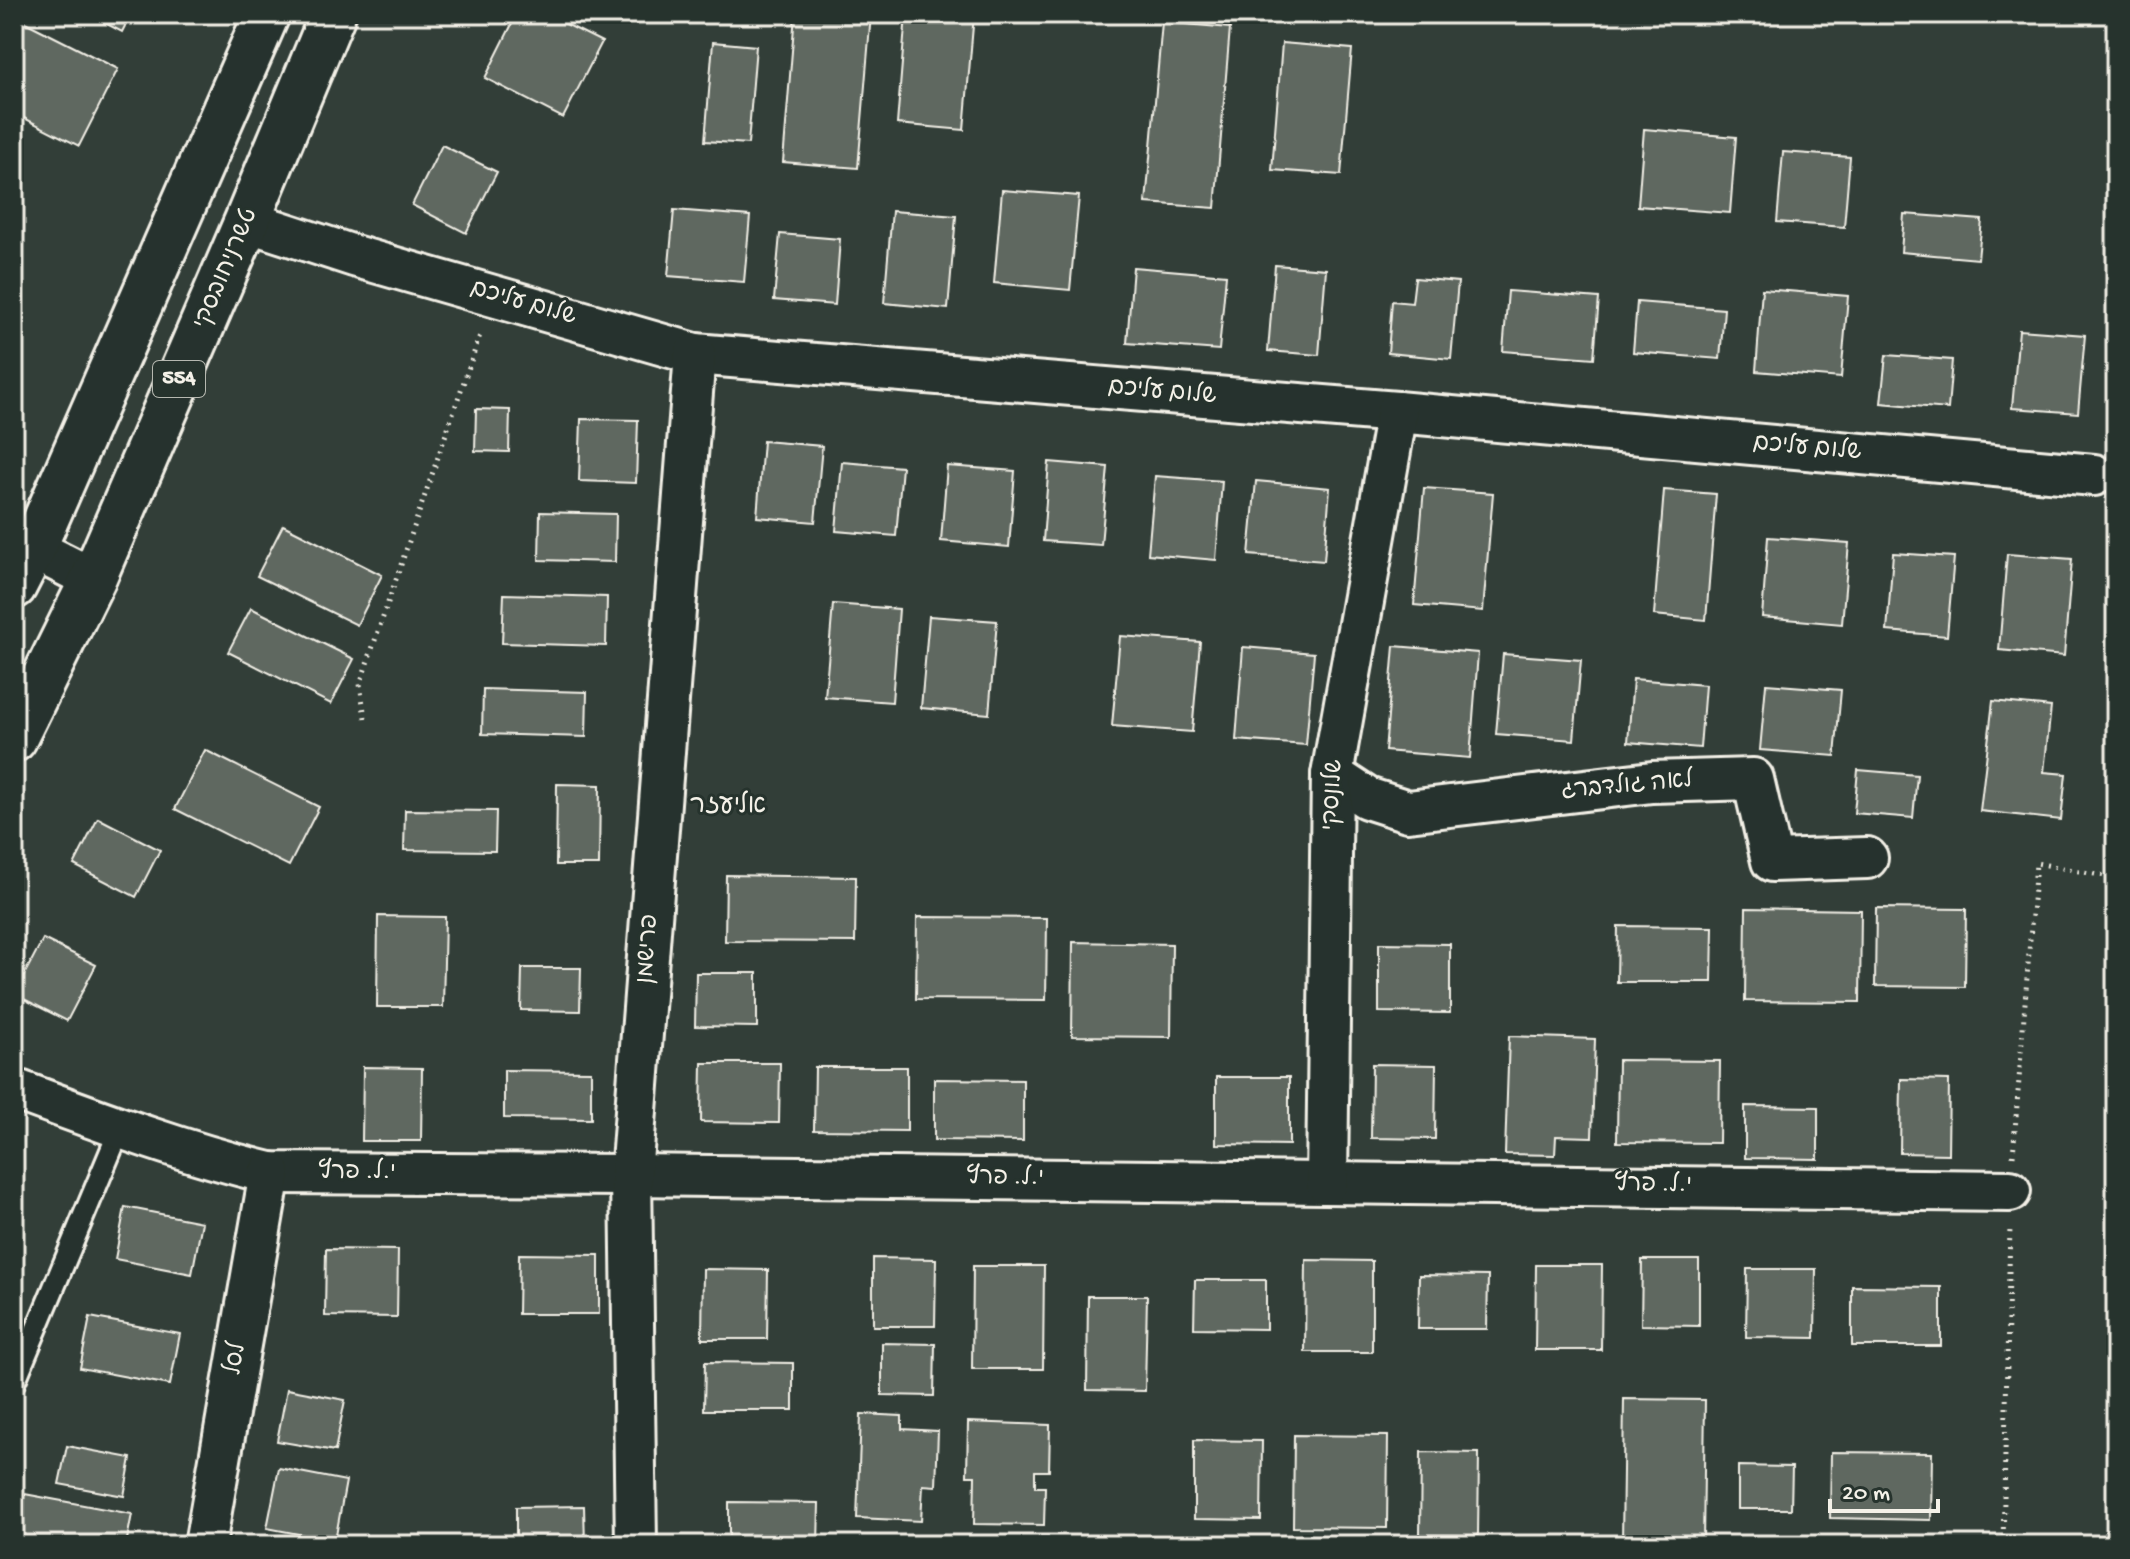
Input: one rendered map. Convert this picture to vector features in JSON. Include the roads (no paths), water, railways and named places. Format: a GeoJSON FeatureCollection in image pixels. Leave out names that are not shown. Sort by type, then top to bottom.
{"type":"FeatureCollection","features":[{"type":"Feature","properties":{"kind":"main road","name":"554"},"geometry":{"type":"LineString","coordinates":[[20,558],[267,14]]}},
{"type":"Feature","properties":{"kind":"main road","name":"טשרניחובסקי"},"geometry":{"type":"LineString","coordinates":[[14,739],[93,579],[333,14]]}},
{"type":"Feature","properties":{"kind":"street","name":"שלום עליכם"},"geometry":{"type":"LineString","coordinates":[[247,221],[354,256],[695,354],[1397,412],[2094,475]]}},
{"type":"Feature","properties":{"kind":"street","name":"פרישמן"},"geometry":{"type":"LineString","coordinates":[[636,1545],[631,1175],[695,354]]}},
{"type":"Feature","properties":{"kind":"street","name":"שלונסקי"},"geometry":{"type":"LineString","coordinates":[[1327,1183],[1332,775],[1397,412]]}},
{"type":"Feature","properties":{"kind":"street"},"geometry":{"type":"LineString","coordinates":[[20,558],[93,579]]}},
{"type":"Feature","properties":{"kind":"street","name":"לאה גולדברג"},"geometry":{"type":"LineString","coordinates":[[1332,775],[1367,798],[1408,811],[1652,782],[1753,779],[1772,861],[1867,858]]}},
{"type":"Feature","properties":{"kind":"street","name":"י.ל. פרץ"},"geometry":{"type":"LineString","coordinates":[[14,1089],[120,1129],[270,1173],[2010,1191]]}},
{"type":"Feature","properties":{"kind":"street","name":"לסל"},"geometry":{"type":"LineString","coordinates":[[205,1545],[270,1173]]}},
{"type":"Feature","properties":{"kind":"lane"},"geometry":{"type":"LineString","coordinates":[[14,1383],[120,1129]]}},
{"type":"Feature","properties":{"kind":"district","name":"אליעזר"},"geometry":{"type":"Point","coordinates":[728,807]}}]}
